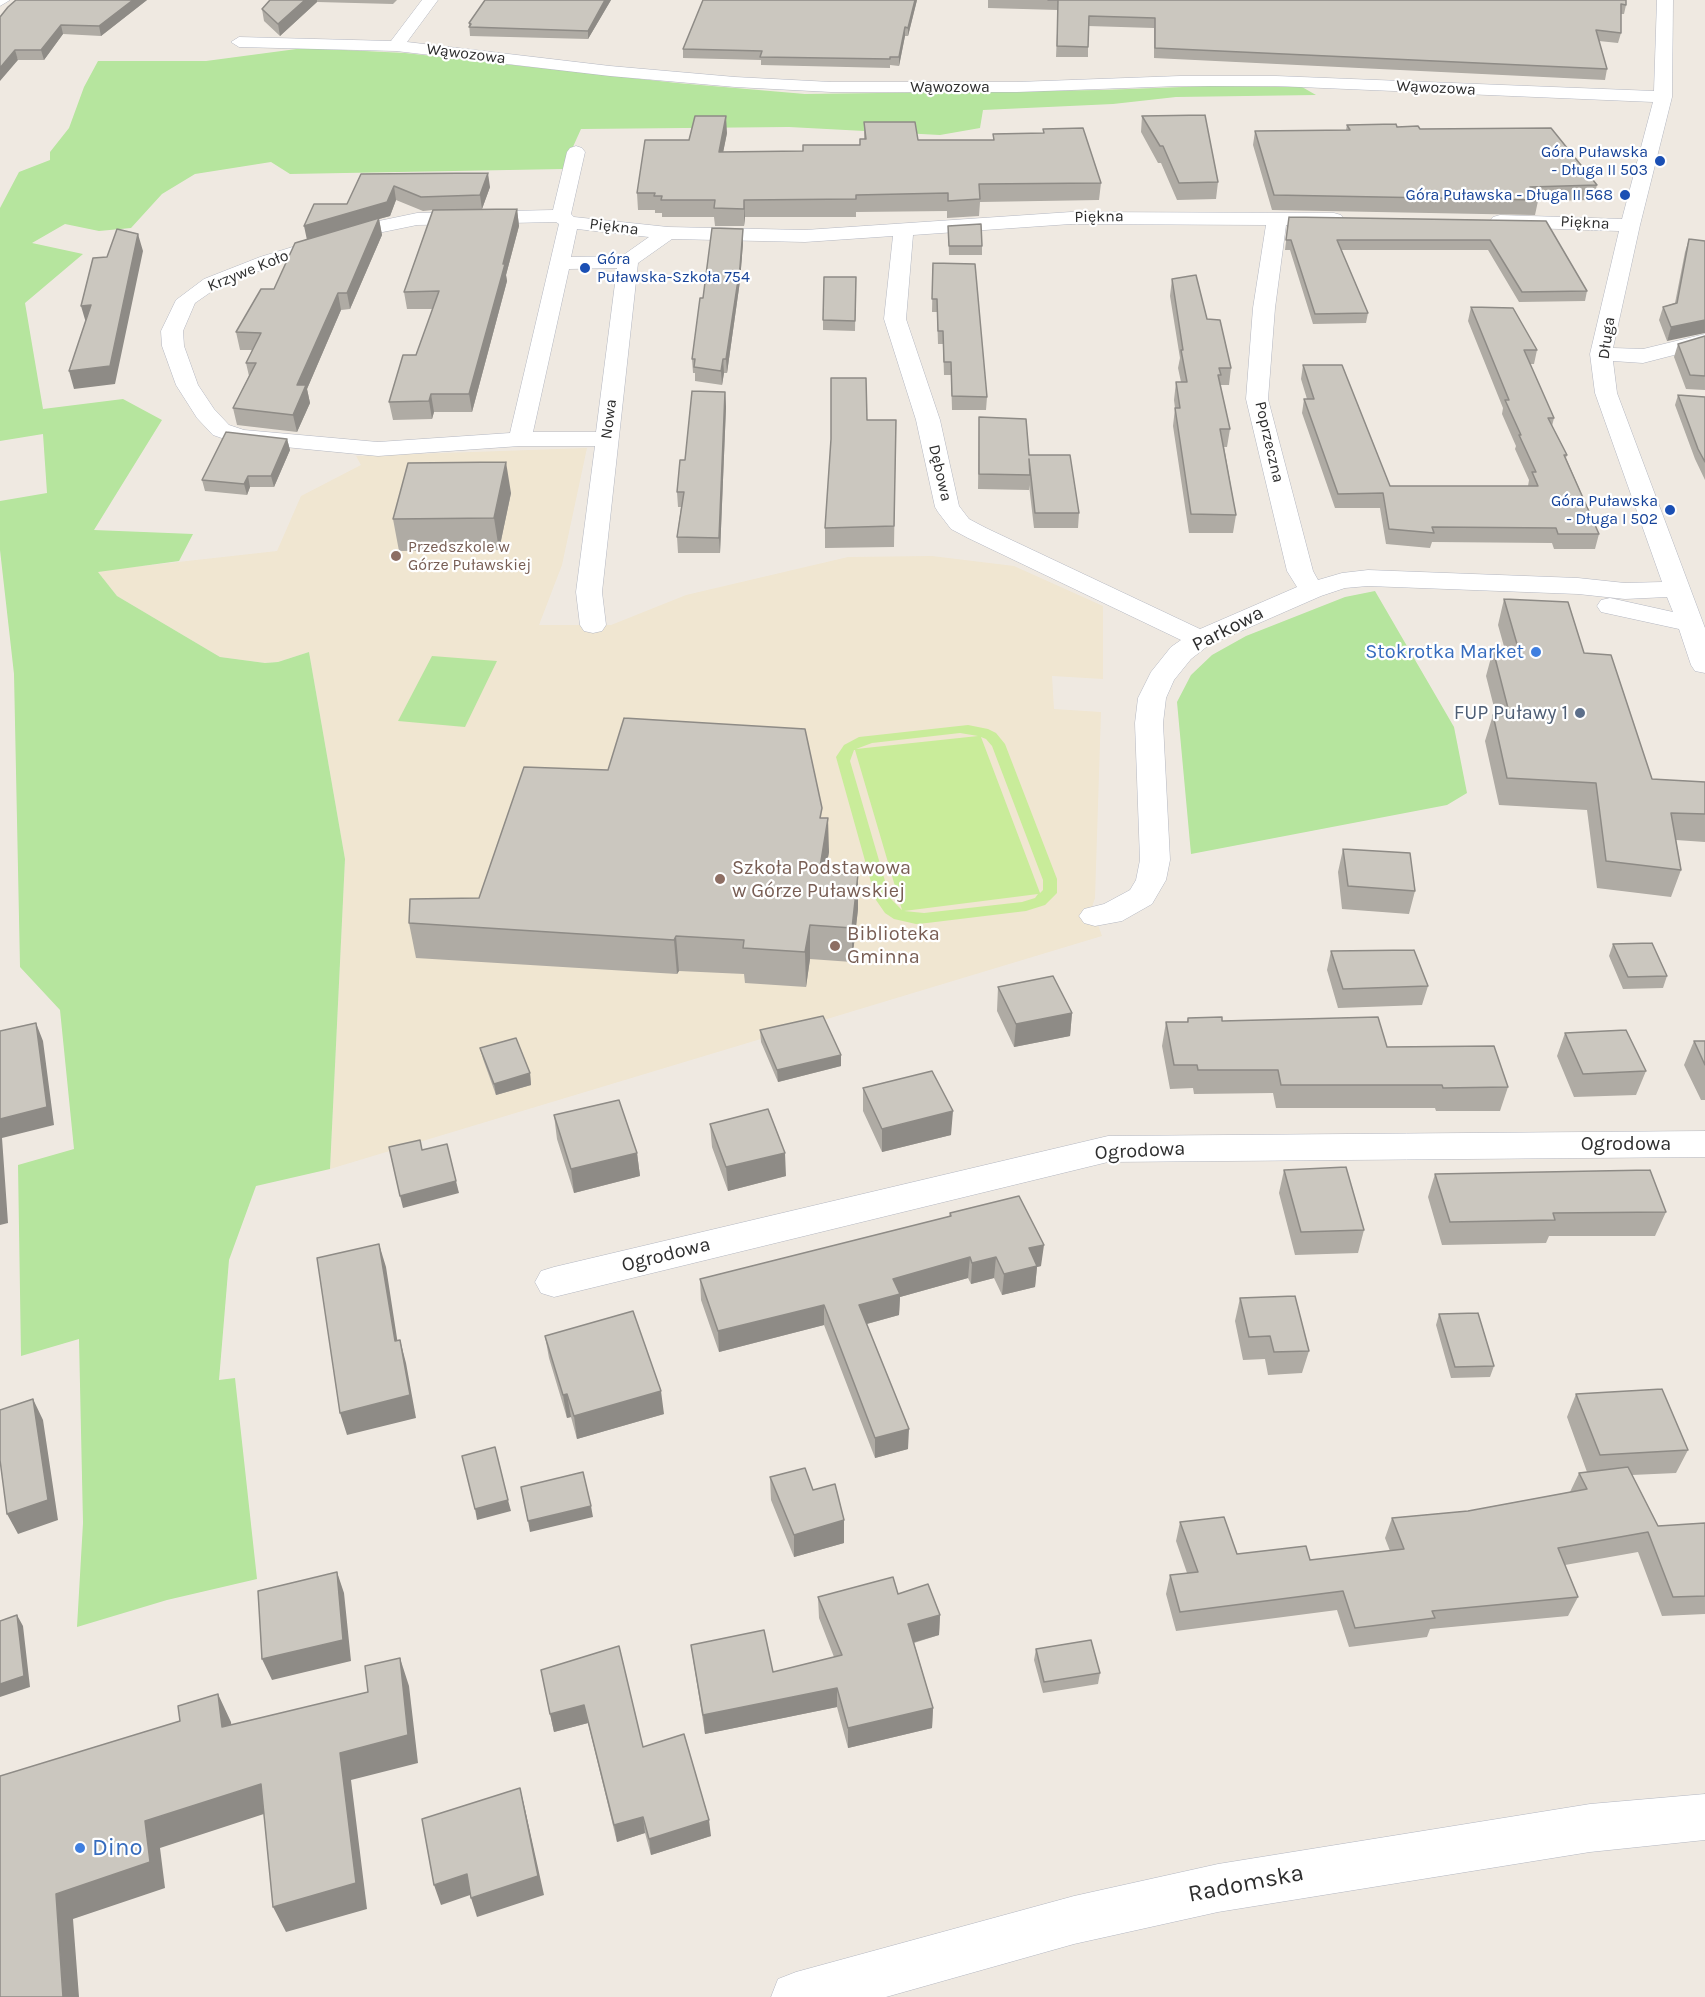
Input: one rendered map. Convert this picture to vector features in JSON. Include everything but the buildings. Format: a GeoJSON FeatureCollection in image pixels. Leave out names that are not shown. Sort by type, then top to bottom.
{"type":"FeatureCollection","features":[{"type":"Feature","properties":{"kind":"street"},"geometry":{"type":"LineString","coordinates":[[396,46],[430,0]]}},
{"type":"Feature","properties":{"kind":"street","name":"Długa"},"geometry":{"type":"LineString","coordinates":[[1665,0],[1663,97],[1630,225],[1601,354],[1606,393],[1705,665]]}},
{"type":"Feature","properties":{"kind":"street","name":"Wąwozowa"},"geometry":{"type":"LineString","coordinates":[[239,42],[396,46],[610,71],[735,82],[831,87],[1028,87],[1253,81],[1663,97]]}},
{"type":"Feature","properties":{"kind":"street"},"geometry":{"type":"LineString","coordinates":[[520,439],[558,263],[576,152]]}},
{"type":"Feature","properties":{"kind":"street","name":"Piękna"},"geometry":{"type":"LineString","coordinates":[[565,219],[668,233],[805,236],[1071,218],[1348,219]]}},
{"type":"Feature","properties":{"kind":"street","name":"Poprzeczna"},"geometry":{"type":"LineString","coordinates":[[1277,218],[1264,308],[1257,399],[1300,571],[1312,590]]}},
{"type":"Feature","properties":{"kind":"street","name":"Krzywe Koło"},"geometry":{"type":"LineString","coordinates":[[565,219],[417,219],[374,228],[267,261],[211,283],[186,300],[172,331],[173,346],[187,386],[205,413],[222,430],[241,437],[378,449],[520,439],[606,439]]}},
{"type":"Feature","properties":{"kind":"street","name":"Piękna"},"geometry":{"type":"LineString","coordinates":[[1479,220],[1630,225]]}},
{"type":"Feature","properties":{"kind":"street","name":"Dębowa"},"geometry":{"type":"LineString","coordinates":[[904,230],[895,319],[928,420],[946,507],[960,524],[977,533],[1200,639]]}},
{"type":"Feature","properties":{"kind":"street"},"geometry":{"type":"LineString","coordinates":[[558,263],[628,262],[632,256],[668,233]]}},
{"type":"Feature","properties":{"kind":"street","name":"Nowa"},"geometry":{"type":"LineString","coordinates":[[593,625],[589,592],[628,262]]}},
{"type":"Feature","properties":{"kind":"street"},"geometry":{"type":"LineString","coordinates":[[1601,354],[1643,356],[1705,340]]}},
{"type":"Feature","properties":{"kind":"street","name":"Parkowa"},"geometry":{"type":"LineString","coordinates":[[1095,916],[1111,914],[1141,897],[1151,880],[1155,860],[1149,723],[1152,698],[1161,678],[1181,653],[1200,639],[1312,590],[1342,581],[1368,578],[1578,586],[1625,591],[1679,589]]}},
{"type":"Feature","properties":{"kind":"street","name":"Parkowa"},"geometry":{"type":"LineString","coordinates":[[1541,586],[1608,606],[1690,624]]}},
{"type":"Feature","properties":{"kind":"street","name":"Ogrodowa"},"geometry":{"type":"LineString","coordinates":[[554,1282],[1108,1149],[1705,1144]]}},
{"type":"Feature","properties":{"kind":"street","name":"Radomska"},"geometry":{"type":"LineString","coordinates":[[796,1997],[875,1986],[1074,1920],[1218,1887],[1580,1830],[1705,1817]]}},
{"type":"Feature","properties":{"kind":"shaded area","name":"Szkoła Podstawowa w Górze Puławskiej"},"geometry":{"type":"Polygon","coordinates":[[[587,448],[562,565],[539,625],[611,625],[686,595],[848,557],[932,556],[1014,566],[1103,606],[1103,679],[1052,676],[1054,709],[1101,712],[1095,898],[1092,907],[1102,936],[330,1169],[345,859],[309,652],[278,662],[265,663],[220,657],[117,596],[97,571],[277,551],[301,496],[361,465],[356,456],[587,448]]]}},
{"type":"Feature","properties":{"kind":"green space"},"geometry":{"type":"Polygon","coordinates":[[[304,48],[405,53],[677,83],[805,94],[1102,90],[1210,86],[1302,87],[1316,95],[1176,97],[1113,104],[983,110],[980,128],[940,135],[789,127],[581,129],[563,169],[290,174],[271,162],[195,174],[162,194],[131,228],[99,231],[65,224],[32,243],[83,254],[25,303],[43,409],[123,399],[162,420],[94,530],[193,534],[179,561],[98,572],[117,596],[220,657],[265,663],[278,662],[309,652],[345,859],[330,1169],[256,1186],[229,1260],[219,1380],[235,1378],[257,1579],[167,1600],[77,1627],[83,1523],[79,1339],[21,1356],[18,1165],[74,1149],[60,1010],[20,967],[14,674],[0,550],[0,501],[47,493],[43,434],[0,441],[0,208],[19,172],[50,160],[50,152],[69,128],[84,87],[98,61],[206,61],[304,48]]]}},
{"type":"Feature","properties":{"kind":"green space"},"geometry":{"type":"Polygon","coordinates":[[[1375,591],[1454,727],[1467,793],[1447,805],[1191,854],[1177,702],[1191,675],[1212,655],[1246,636],[1345,597],[1375,591]]]}},
{"type":"Feature","properties":{"kind":"green space"},"geometry":{"type":"Polygon","coordinates":[[[432,656],[497,661],[465,727],[398,721],[432,656]]]}},
{"type":"Feature","properties":{"kind":"green space"},"geometry":{"type":"Polygon","coordinates":[[[968,725],[996,733],[1005,744],[1057,879],[1057,893],[1045,905],[1026,911],[927,923],[916,924],[894,919],[885,913],[876,900],[836,757],[844,745],[859,737],[968,725]],[[960,733],[872,743],[856,749],[978,736],[960,733]],[[981,737],[1040,893],[1043,890],[1043,880],[992,746],[981,737]],[[855,750],[850,761],[890,898],[902,910],[855,750]],[[1038,894],[904,911],[924,913],[1022,902],[1035,898],[1038,894]]]}},
{"type":"Feature","properties":{"kind":"place","name":"Góra Puławska - Długa II 503"},"geometry":{"type":"Point","coordinates":[1660,161]}},
{"type":"Feature","properties":{"kind":"place","name":"Góra Puławska - Długa II 568"},"geometry":{"type":"Point","coordinates":[1625,195]}},
{"type":"Feature","properties":{"kind":"place","name":"Góra Puławska-Szkoła 754"},"geometry":{"type":"Point","coordinates":[585,268]}},
{"type":"Feature","properties":{"kind":"place","name":"Góra Puławska - Długa I 502"},"geometry":{"type":"Point","coordinates":[1670,510]}},
{"type":"Feature","properties":{"kind":"place","name":"Przedszkole w Górze Puławskiej"},"geometry":{"type":"Point","coordinates":[396,556]}},
{"type":"Feature","properties":{"kind":"place","name":"Stokrotka Market"},"geometry":{"type":"Point","coordinates":[1536,652]}},
{"type":"Feature","properties":{"kind":"place","name":"FUP Puławy 1"},"geometry":{"type":"Point","coordinates":[1580,713]}},
{"type":"Feature","properties":{"kind":"place","name":"Szkoła Podstawowa w Górze Puławskiej"},"geometry":{"type":"Point","coordinates":[720,879]}},
{"type":"Feature","properties":{"kind":"place","name":"Biblioteka Gminna"},"geometry":{"type":"Point","coordinates":[835,946]}},
{"type":"Feature","properties":{"kind":"place","name":"Dino"},"geometry":{"type":"Point","coordinates":[80,1848]}}]}
